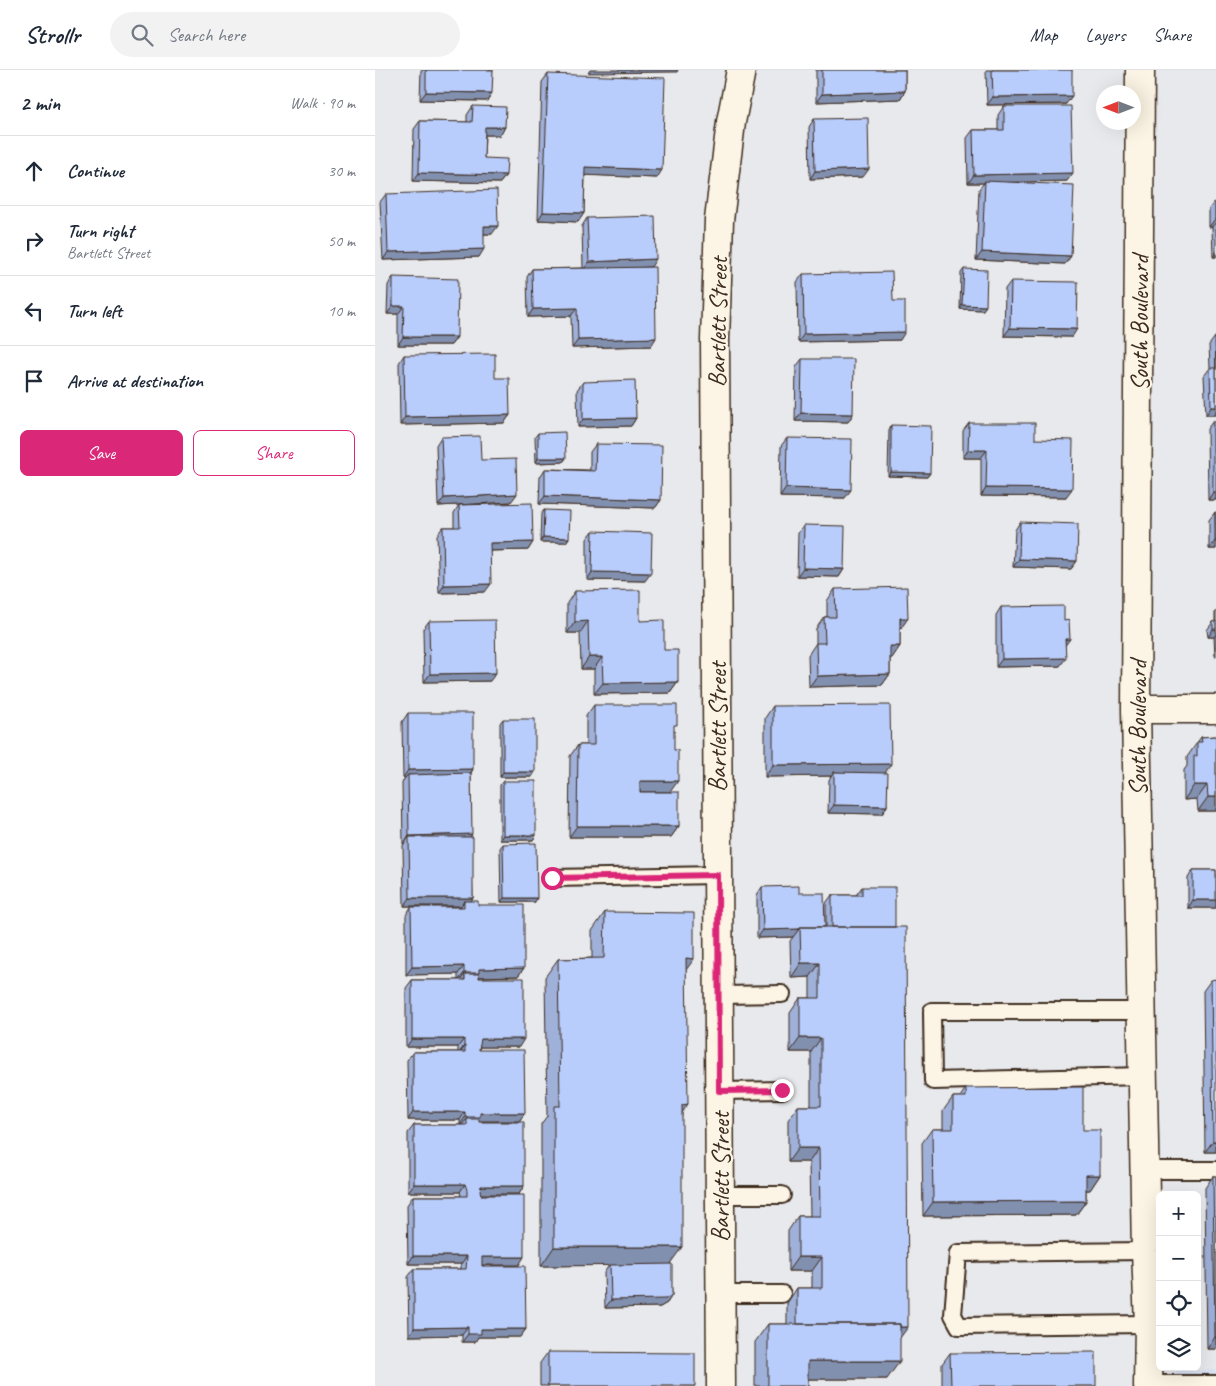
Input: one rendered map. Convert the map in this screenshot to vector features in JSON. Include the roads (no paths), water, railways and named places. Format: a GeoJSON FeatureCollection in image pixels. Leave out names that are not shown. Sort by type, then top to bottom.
{"type":"FeatureCollection","features":[{"type":"Feature","properties":{"kind":"street","name":"Bartlett Street"},"geometry":{"type":"LineString","coordinates":[[721,1386],[715,331],[719,220],[731,122],[741,70]]}},
{"type":"Feature","properties":{"kind":"street","name":"South Boulevard"},"geometry":{"type":"LineString","coordinates":[[1140,70],[1136,709],[1149,1324],[1148,1385]]}},
{"type":"Feature","properties":{"kind":"street"},"geometry":{"type":"LineString","coordinates":[[1136,709],[1216,709]]}},
{"type":"Feature","properties":{"kind":"lane"},"geometry":{"type":"LineString","coordinates":[[552,878],[718,875]]}},
{"type":"Feature","properties":{"kind":"lane"},"geometry":{"type":"LineString","coordinates":[[719,995],[782,994]]}},
{"type":"Feature","properties":{"kind":"lane"},"geometry":{"type":"LineString","coordinates":[[1142,1011],[932,1011],[933,1080],[1143,1076]]}},
{"type":"Feature","properties":{"kind":"lane"},"geometry":{"type":"LineString","coordinates":[[719,1091],[782,1090]]}},
{"type":"Feature","properties":{"kind":"lane"},"geometry":{"type":"LineString","coordinates":[[1145,1170],[1216,1170]]}},
{"type":"Feature","properties":{"kind":"lane"},"geometry":{"type":"LineString","coordinates":[[720,1195],[782,1195]]}},
{"type":"Feature","properties":{"kind":"lane"},"geometry":{"type":"LineString","coordinates":[[1146,1251],[958,1253],[953,1315],[959,1326],[1149,1324]]}},
{"type":"Feature","properties":{"kind":"lane"},"geometry":{"type":"LineString","coordinates":[[720,1294],[782,1294]]}},
{"type":"Feature","properties":{"kind":"lane"},"geometry":{"type":"LineString","coordinates":[[1148,1385],[1216,1384]]}}]}
